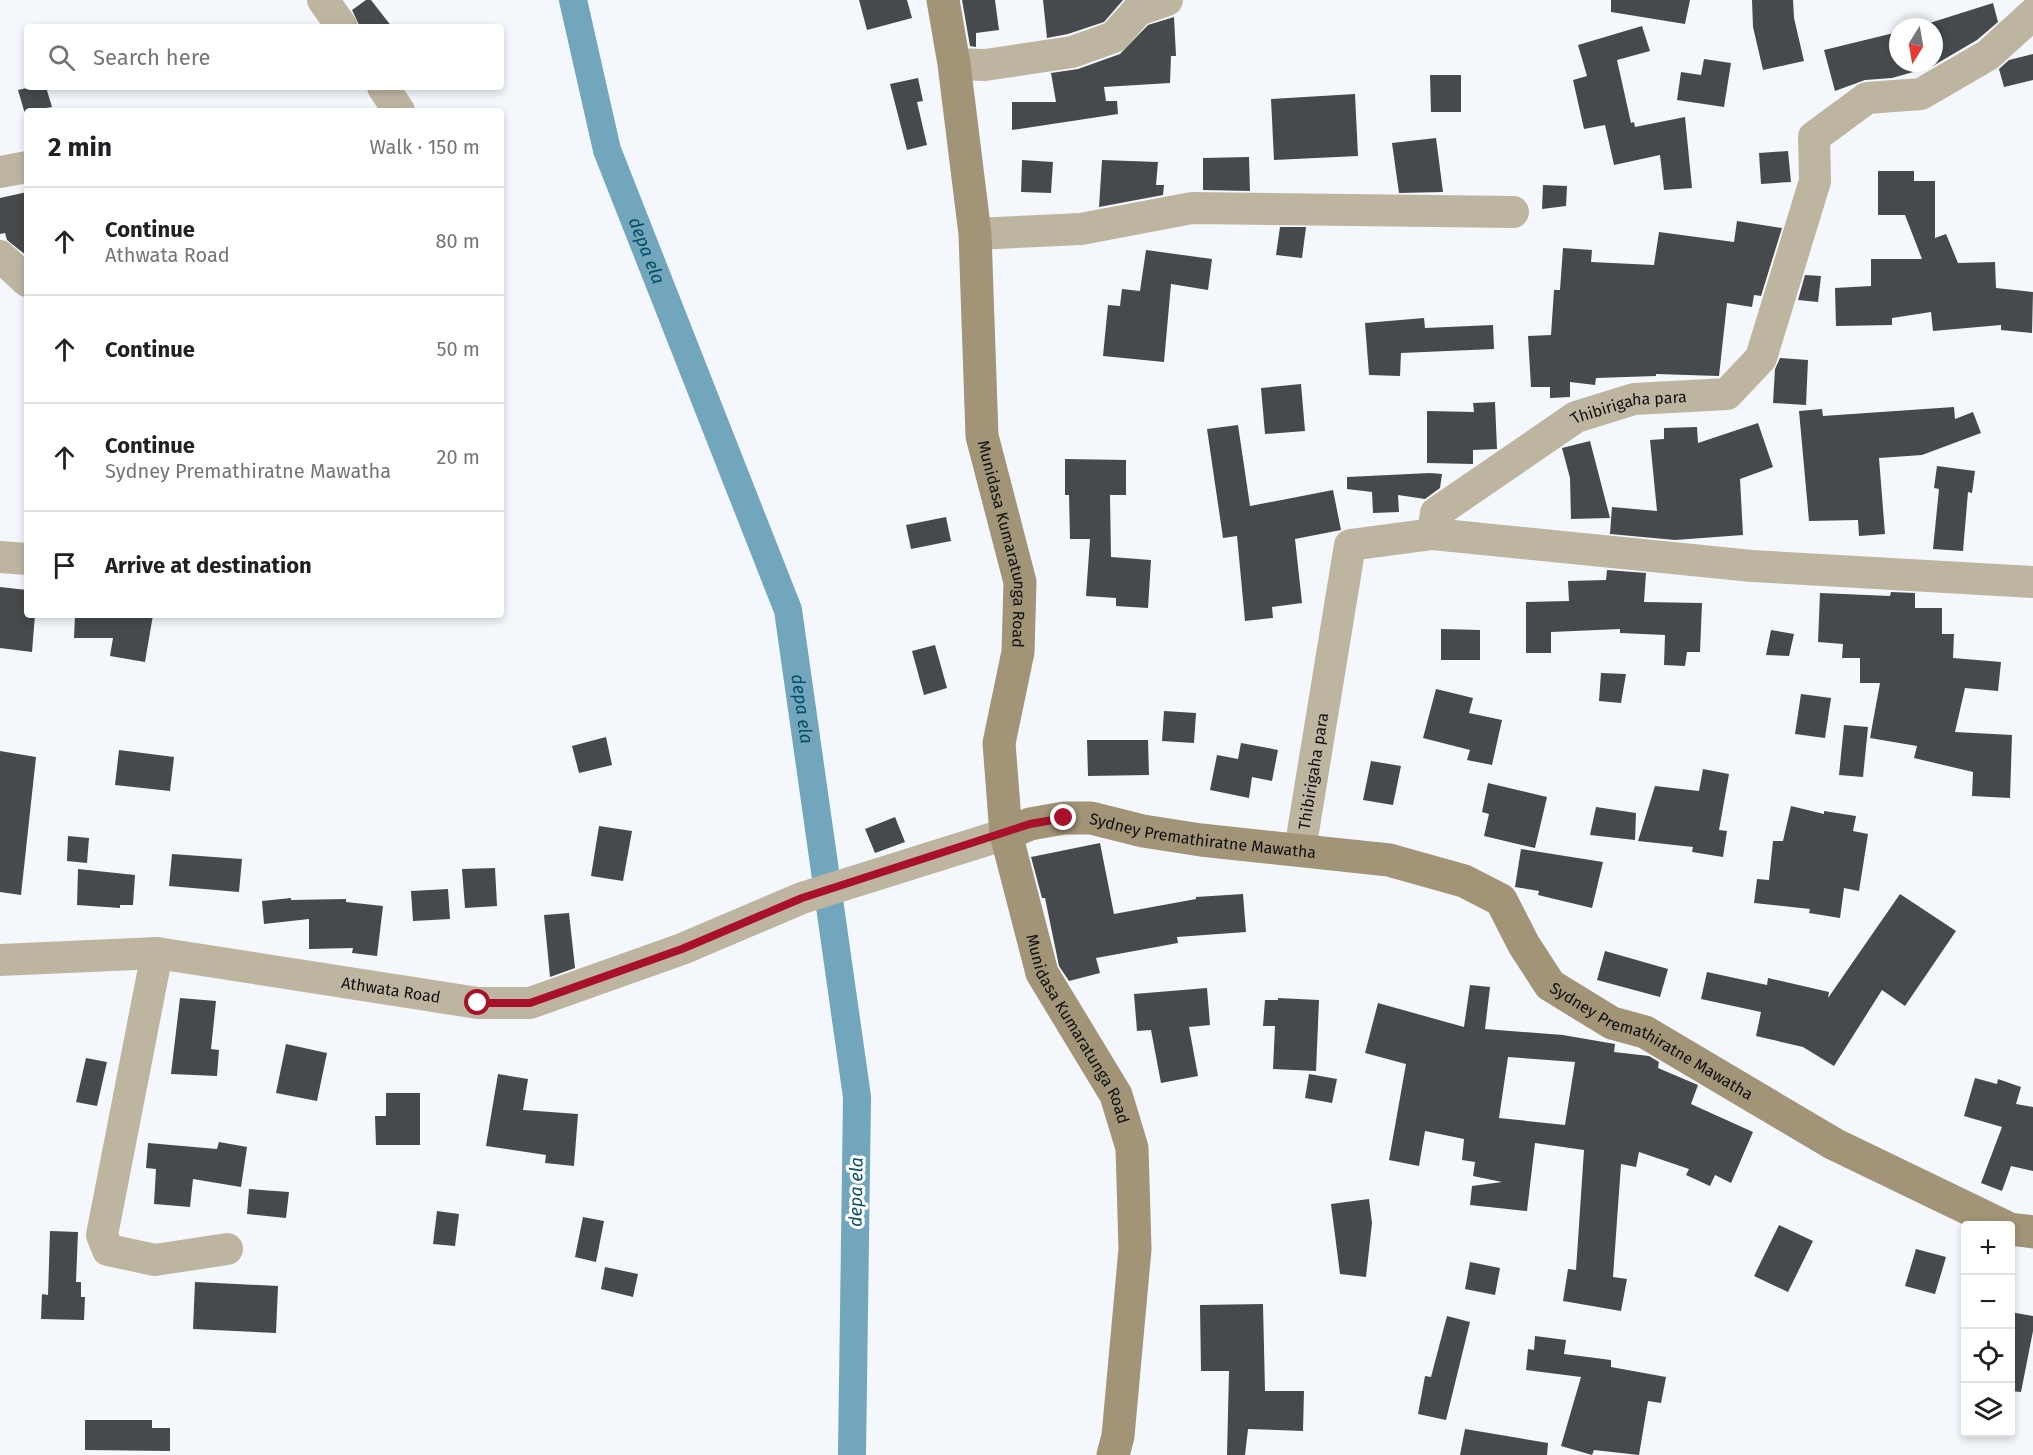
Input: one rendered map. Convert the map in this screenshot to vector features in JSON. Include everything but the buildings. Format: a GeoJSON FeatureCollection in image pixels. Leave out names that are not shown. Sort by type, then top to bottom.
{"type":"FeatureCollection","features":[{"type":"Feature","properties":{"kind":"street"},"geometry":{"type":"LineString","coordinates":[[323,0],[340,24]]}},
{"type":"Feature","properties":{"kind":"street","name":"Munidasa Kumaratunga Road"},"geometry":{"type":"LineString","coordinates":[[943,0],[954,64],[975,234],[982,436],[1020,582],[1018,652],[999,743],[1006,834],[1042,973],[1116,1095],[1132,1148],[1135,1248],[1118,1436],[1113,1455]]}},
{"type":"Feature","properties":{"kind":"street"},"geometry":{"type":"LineString","coordinates":[[954,64],[985,65],[1072,52],[1114,36],[1138,10],[1167,0]]}},
{"type":"Feature","properties":{"kind":"street","name":"Thibirigaha para"},"geometry":{"type":"LineString","coordinates":[[1300,850],[1350,545],[1433,534],[1436,513],[1576,417],[1634,399],[1726,394],[1761,358],[1815,181],[1814,136],[1867,98],[1921,94],[1989,55],[2033,15]]}},
{"type":"Feature","properties":{"kind":"street"},"geometry":{"type":"LineString","coordinates":[[385,90],[397,108]]}},
{"type":"Feature","properties":{"kind":"street"},"geometry":{"type":"LineString","coordinates":[[0,172],[24,168]]}},
{"type":"Feature","properties":{"kind":"street"},"geometry":{"type":"LineString","coordinates":[[975,234],[1081,229],[1192,208],[1513,212]]}},
{"type":"Feature","properties":{"kind":"street"},"geometry":{"type":"LineString","coordinates":[[0,256],[24,278]]}},
{"type":"Feature","properties":{"kind":"street"},"geometry":{"type":"LineString","coordinates":[[1433,534],[1752,566],[2033,582]]}},
{"type":"Feature","properties":{"kind":"street"},"geometry":{"type":"LineString","coordinates":[[0,557],[24,560]]}},
{"type":"Feature","properties":{"kind":"street","name":"Sydney Premathiratne Mawatha"},"geometry":{"type":"LineString","coordinates":[[1006,834],[1030,824],[1064,818],[1091,818],[1143,831],[1201,840],[1389,860],[1464,880],[1502,900],[1524,945],[1550,986],[1612,1023],[1645,1032],[1833,1144],[1994,1221]]}},
{"type":"Feature","properties":{"kind":"street","name":"Athwata Road"},"geometry":{"type":"LineString","coordinates":[[0,960],[157,953],[478,1003],[530,1003],[682,949],[802,898],[1006,834]]}},
{"type":"Feature","properties":{"kind":"street"},"geometry":{"type":"LineString","coordinates":[[157,953],[102,1234],[108,1250],[155,1260],[227,1249]]}},
{"type":"Feature","properties":{"kind":"street"},"geometry":{"type":"LineString","coordinates":[[2015,1230],[2033,1232]]}},
{"type":"Feature","properties":{"kind":"waterway","name":"depa ela"},"geometry":{"type":"LineString","coordinates":[[573,0],[607,150],[788,610],[857,1097],[852,1455]]}},
{"type":"Feature","properties":{"kind":"route"},"geometry":{"type":"LineString","coordinates":[[478,1003],[530,1003],[682,949],[802,898],[1006,834],[1030,824],[1064,818]]}}]}
